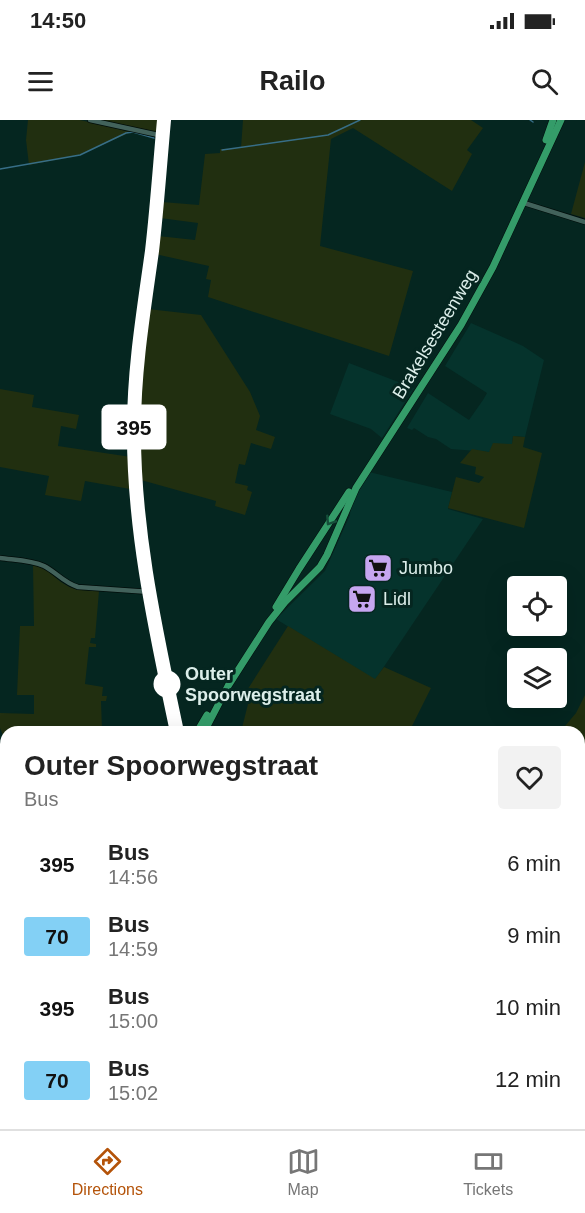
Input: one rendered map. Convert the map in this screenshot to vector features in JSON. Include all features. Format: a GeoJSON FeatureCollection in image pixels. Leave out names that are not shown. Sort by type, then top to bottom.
{"type":"FeatureCollection","features":[{"type":"Feature","properties":{"kind":"main road","name":"Brakelsesteenweg"},"geometry":{"type":"LineString","coordinates":[[201,726],[299,568],[417,390],[473,297],[525,190],[553,120]]}},
{"type":"Feature","properties":{"kind":"main road","name":"Brakelsesteenweg"},"geometry":{"type":"LineString","coordinates":[[207,726],[228,686],[269,622],[285,602],[311,577],[325,558],[356,488],[461,325],[493,267],[561,120]]}},
{"type":"Feature","properties":{"kind":"main road"},"geometry":{"type":"LineString","coordinates":[[312,548],[316,558],[325,558]]}},
{"type":"Feature","properties":{"kind":"main road"},"geometry":{"type":"LineString","coordinates":[[299,568],[309,567],[311,577]]}},
{"type":"Feature","properties":{"kind":"street"},"geometry":{"type":"LineString","coordinates":[[90,120],[163,136]]}},
{"type":"Feature","properties":{"kind":"street"},"geometry":{"type":"LineString","coordinates":[[165,120],[136,378],[134,426],[138,512],[150,592],[176,726]]}},
{"type":"Feature","properties":{"kind":"street"},"geometry":{"type":"LineString","coordinates":[[524,203],[585,222]]}},
{"type":"Feature","properties":{"kind":"street"},"geometry":{"type":"LineString","coordinates":[[0,558],[39,564],[73,586],[150,592]]}},
{"type":"Feature","properties":{"kind":"shaded area"},"geometry":{"type":"Polygon","coordinates":[[[471,323],[523,346],[544,360],[525,437],[513,436],[512,444],[489,452],[451,449],[414,428],[412,430],[407,428],[428,393],[469,420],[483,400],[487,393],[445,366],[471,323]]]}},
{"type":"Feature","properties":{"kind":"shaded area"},"geometry":{"type":"Polygon","coordinates":[[[349,363],[414,388],[382,438],[371,429],[330,414],[349,363]]]}},
{"type":"Feature","properties":{"kind":"shaded area"},"geometry":{"type":"Polygon","coordinates":[[[369,472],[452,492],[448,509],[483,519],[375,680],[276,619],[325,571],[350,515],[351,504],[357,489],[369,472]]]}},
{"type":"Feature","properties":{"kind":"green space"},"geometry":{"type":"Polygon","coordinates":[[[28,120],[80,120],[131,132],[80,155],[29,165],[26,140],[28,120]]]}},
{"type":"Feature","properties":{"kind":"green space"},"geometry":{"type":"Polygon","coordinates":[[[101,120],[161,120],[160,131],[158,133],[101,120]]]}},
{"type":"Feature","properties":{"kind":"green space"},"geometry":{"type":"Polygon","coordinates":[[[243,120],[471,120],[483,128],[467,150],[472,154],[452,191],[353,128],[331,139],[320,246],[413,271],[389,356],[208,297],[211,280],[206,279],[209,266],[155,254],[158,236],[195,240],[198,223],[160,218],[162,202],[199,205],[205,154],[220,153],[220,149],[241,148],[243,120]]]}},
{"type":"Feature","properties":{"kind":"green space"},"geometry":{"type":"Polygon","coordinates":[[[585,162],[585,218],[571,214],[585,162]]]}},
{"type":"Feature","properties":{"kind":"green space"},"geometry":{"type":"Polygon","coordinates":[[[148,309],[201,315],[250,392],[260,416],[256,430],[275,437],[271,449],[251,443],[245,465],[239,464],[235,483],[248,486],[247,490],[252,492],[245,515],[215,506],[216,501],[141,480],[138,434],[139,377],[148,309]]]}},
{"type":"Feature","properties":{"kind":"green space"},"geometry":{"type":"Polygon","coordinates":[[[0,389],[34,395],[32,407],[79,415],[76,429],[61,426],[58,446],[131,457],[130,489],[85,481],[81,501],[45,495],[49,476],[0,467],[0,389]]]}},
{"type":"Feature","properties":{"kind":"green space"},"geometry":{"type":"Polygon","coordinates":[[[513,436],[525,437],[523,447],[542,453],[524,528],[448,508],[456,477],[479,483],[484,477],[475,474],[476,467],[460,463],[472,449],[489,452],[493,443],[512,444],[513,436]]]}},
{"type":"Feature","properties":{"kind":"green space"},"geometry":{"type":"Polygon","coordinates":[[[33,565],[47,570],[70,587],[99,591],[95,638],[91,638],[90,643],[96,644],[96,647],[89,647],[85,684],[103,687],[102,696],[107,696],[106,701],[101,701],[102,726],[0,726],[0,713],[34,714],[34,695],[17,695],[20,626],[34,626],[33,565]]]}},
{"type":"Feature","properties":{"kind":"green space"},"geometry":{"type":"Polygon","coordinates":[[[288,626],[375,679],[384,667],[431,688],[412,726],[242,726],[249,700],[244,695],[288,626]]]}},
{"type":"Feature","properties":{"kind":"green space"},"geometry":{"type":"Polygon","coordinates":[[[585,695],[585,726],[565,726],[576,713],[585,695]]]}},
{"type":"Feature","properties":{"kind":"waterway"},"geometry":{"type":"LineString","coordinates":[[222,150],[328,135],[360,120]]}},
{"type":"Feature","properties":{"kind":"waterway"},"geometry":{"type":"LineString","coordinates":[[0,169],[80,155],[126,133],[133,132],[154,138]]}},
{"type":"Feature","properties":{"kind":"bus line","name":"395"},"geometry":{"type":"LineString","coordinates":[[164,120],[152,248],[136,378],[134,426],[136,494],[140,529],[176,726]]}},
{"type":"Feature","properties":{"kind":"place","name":"Jumbo"},"geometry":{"type":"Point","coordinates":[378,568]}},
{"type":"Feature","properties":{"kind":"place","name":"Lidl"},"geometry":{"type":"Point","coordinates":[362,599]}},
{"type":"Feature","properties":{"kind":"place","name":"Outer Spoorwegstraat"},"geometry":{"type":"Point","coordinates":[167,684]}}]}
